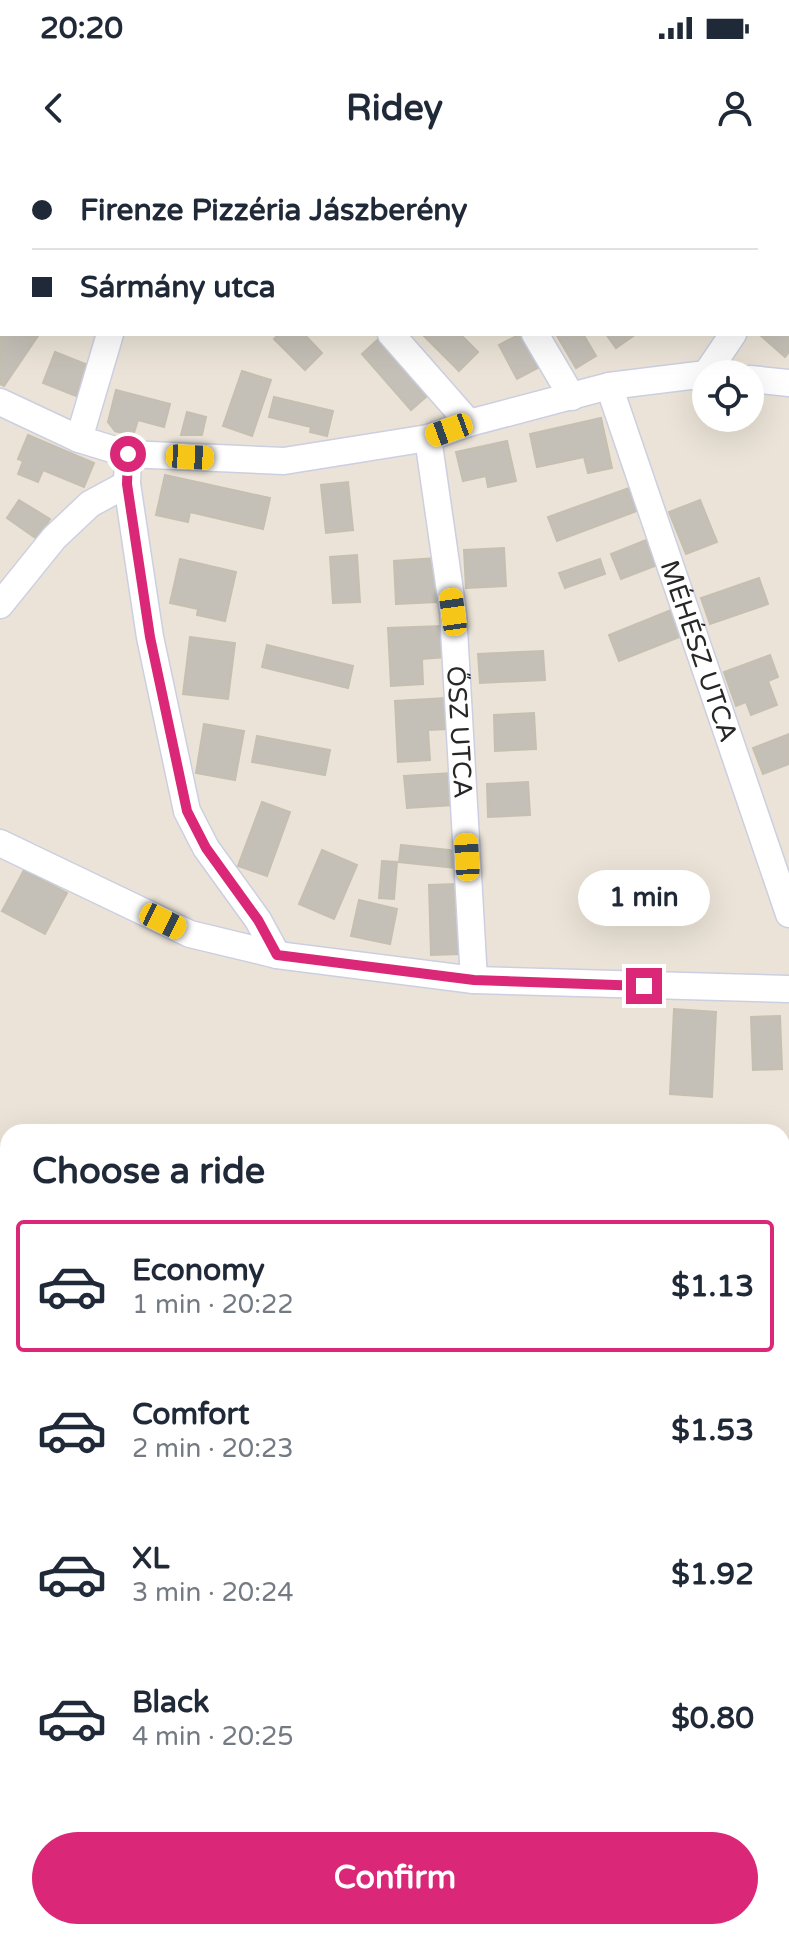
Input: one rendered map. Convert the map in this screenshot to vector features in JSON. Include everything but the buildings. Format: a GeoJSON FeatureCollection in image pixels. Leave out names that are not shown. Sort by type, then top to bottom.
{"type":"FeatureCollection","features":[{"type":"Feature","properties":{"kind":"street"},"geometry":{"type":"LineString","coordinates":[[79,439],[109,336]]}},
{"type":"Feature","properties":{"kind":"street"},"geometry":{"type":"LineString","coordinates":[[393,336],[469,423]]}},
{"type":"Feature","properties":{"kind":"street"},"geometry":{"type":"LineString","coordinates":[[536,336],[572,397]]}},
{"type":"Feature","properties":{"kind":"street"},"geometry":{"type":"LineString","coordinates":[[715,360],[732,336]]}},
{"type":"Feature","properties":{"kind":"street"},"geometry":{"type":"LineString","coordinates":[[0,402],[79,439],[128,454],[284,461],[428,438],[469,423],[609,386],[692,376]]}},
{"type":"Feature","properties":{"kind":"street"},"geometry":{"type":"LineString","coordinates":[[764,380],[789,383]]}},
{"type":"Feature","properties":{"kind":"street","name":"MÉHÉSZ UTCA"},"geometry":{"type":"LineString","coordinates":[[609,386],[789,914]]}},
{"type":"Feature","properties":{"kind":"street","name":"ŐSZ UTCA"},"geometry":{"type":"LineString","coordinates":[[428,438],[453,612],[474,980]]}},
{"type":"Feature","properties":{"kind":"street"},"geometry":{"type":"LineString","coordinates":[[128,454],[127,484],[150,637],[187,811],[206,848],[258,920],[277,955]]}},
{"type":"Feature","properties":{"kind":"street"},"geometry":{"type":"LineString","coordinates":[[0,605],[54,538],[90,504],[127,484]]}},
{"type":"Feature","properties":{"kind":"street"},"geometry":{"type":"LineString","coordinates":[[0,843],[190,934],[277,955],[474,980],[789,989]]}},
{"type":"Feature","properties":{"kind":"route"},"geometry":{"type":"LineString","coordinates":[[128,454],[127,484],[150,637],[187,811],[206,848],[258,920],[277,955],[474,980],[644,986]]}}]}
